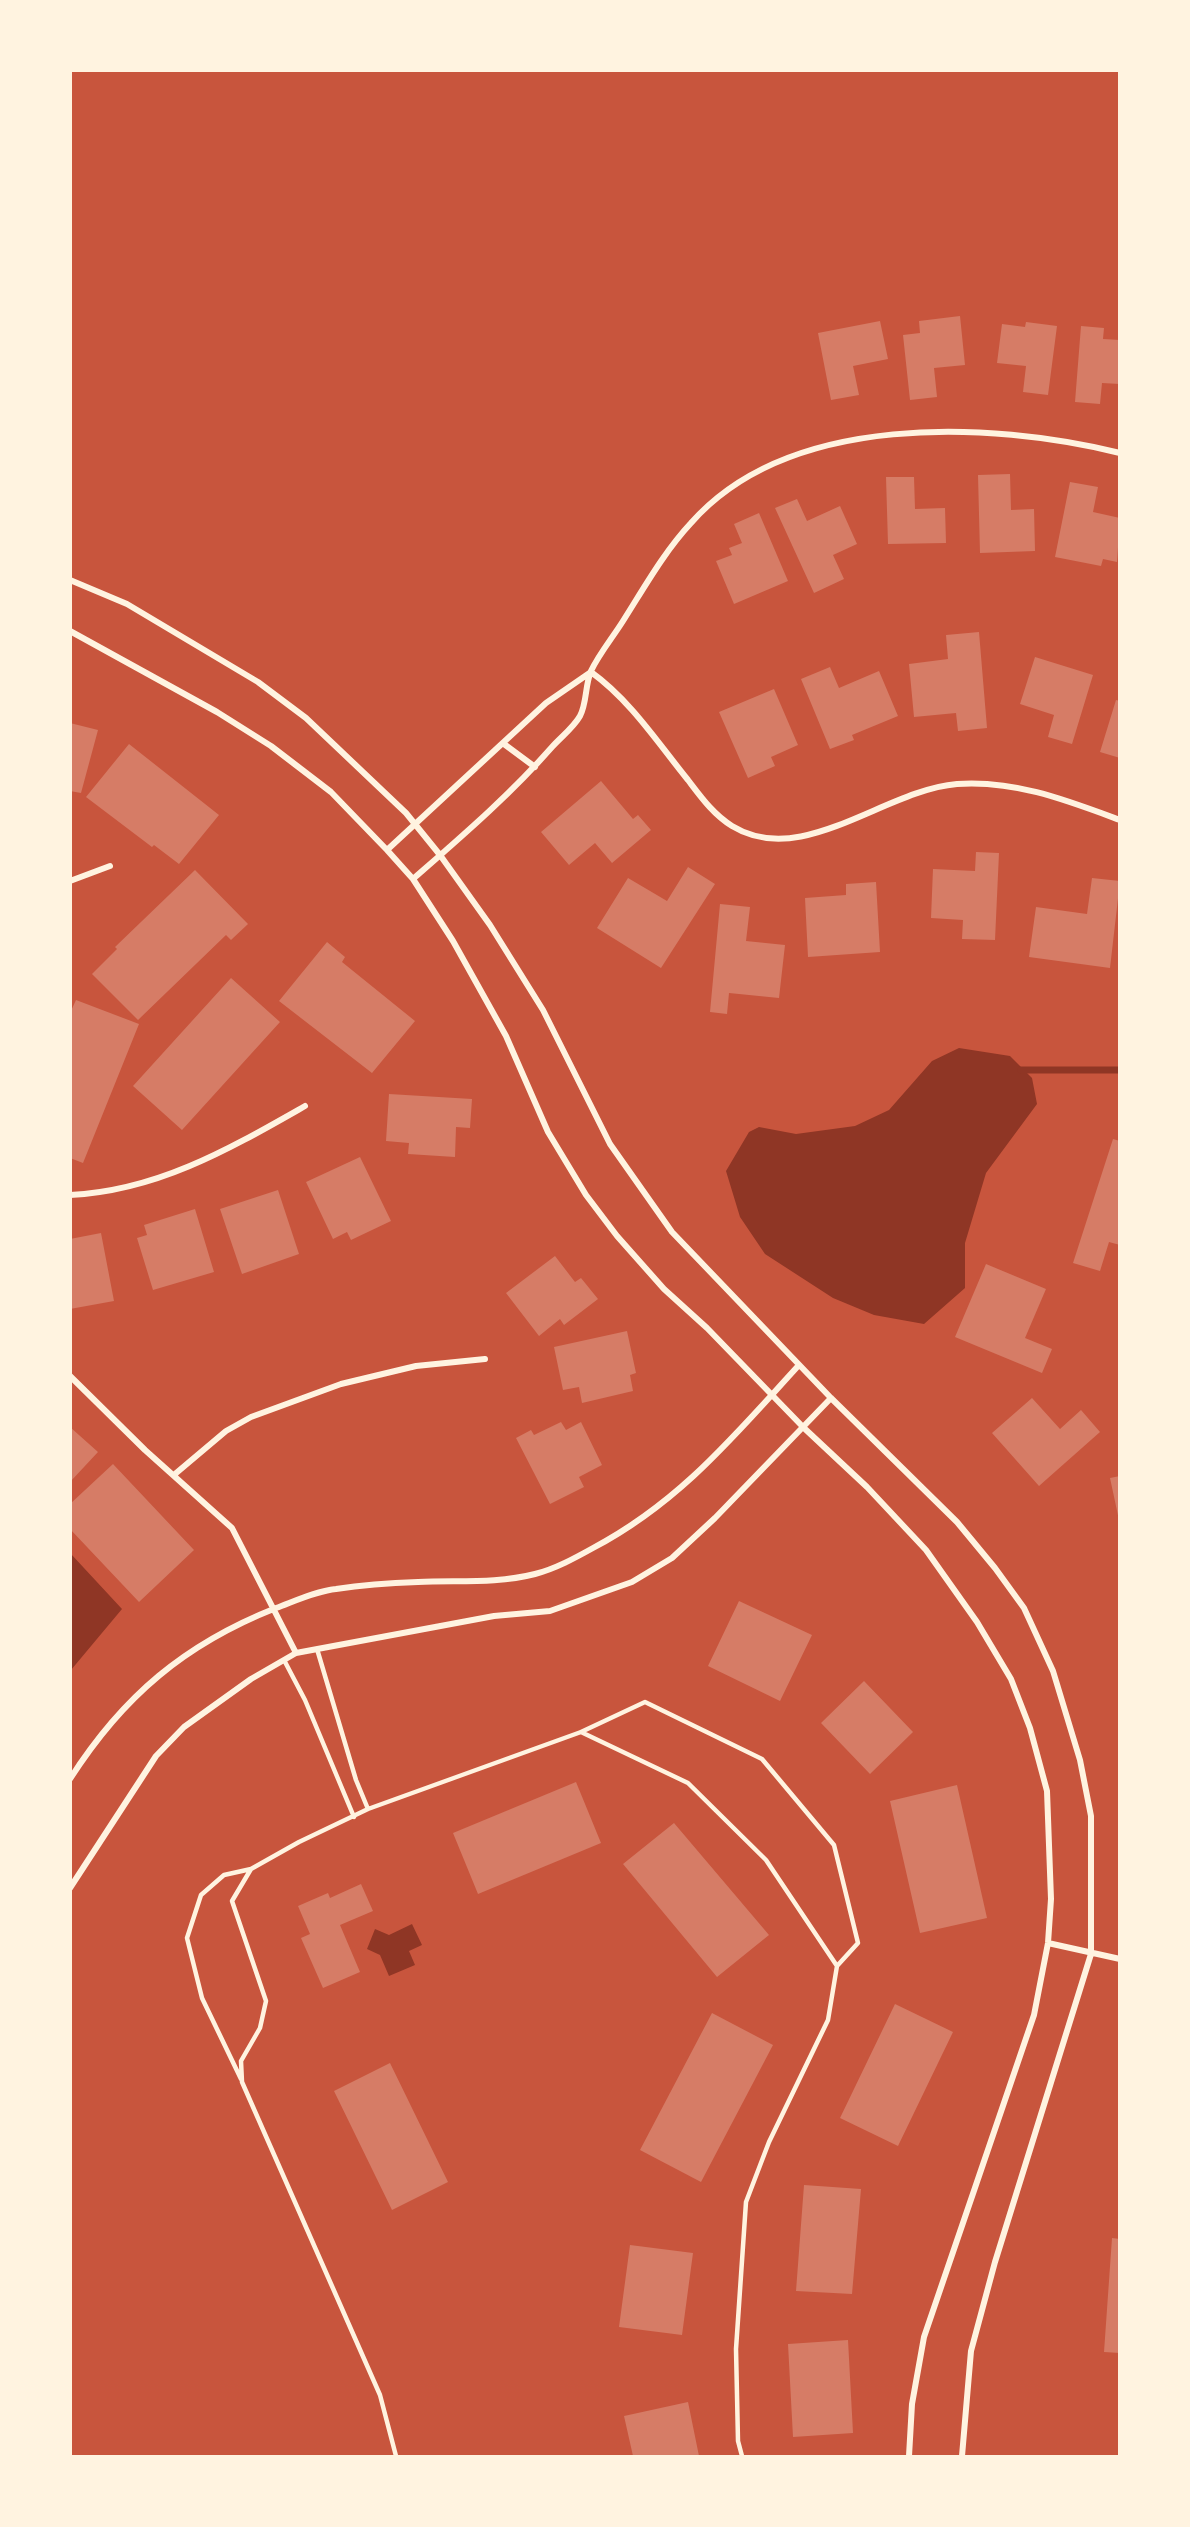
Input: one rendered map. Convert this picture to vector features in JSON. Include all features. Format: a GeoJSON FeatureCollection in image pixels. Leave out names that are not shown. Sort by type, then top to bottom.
{"type":"FeatureCollection","features":[{"type":"Feature","properties":{"kind":"street"},"geometry":{"type":"LineString","coordinates":[[412,879],[535,767],[580,716],[591,672],[659,564],[691,523],[712,503],[753,474],[780,461],[865,439],[931,432],[1010,433],[1119,453]]}},
{"type":"Feature","properties":{"kind":"street"},"geometry":{"type":"LineString","coordinates":[[70,580],[127,604],[258,682],[306,718],[416,825],[490,925],[543,1010],[610,1144],[672,1232],[831,1398],[957,1522],[1024,1608],[1053,1671],[1080,1760],[1091,1816],[1091,1954],[994,2262],[971,2351],[962,2457]]}},
{"type":"Feature","properties":{"kind":"street"},"geometry":{"type":"LineString","coordinates":[[70,631],[217,712],[271,746],[331,792],[387,850],[412,879],[453,941],[507,1036],[548,1132],[586,1195],[640,1264],[706,1328],[770,1396],[867,1487],[926,1551],[977,1622],[1011,1679],[1030,1728],[1047,1791],[1051,1899],[1048,1943],[1034,2015],[924,2337],[912,2404],[909,2457]]}},
{"type":"Feature","properties":{"kind":"street"},"geometry":{"type":"LineString","coordinates":[[387,850],[546,704],[591,672]]}},
{"type":"Feature","properties":{"kind":"street"},"geometry":{"type":"LineString","coordinates":[[591,672],[625,703],[712,811],[732,826],[758,836],[774,839],[800,837],[901,797],[955,784],[988,783],[1022,787],[1119,820]]}},
{"type":"Feature","properties":{"kind":"street"},"geometry":{"type":"LineString","coordinates":[[504,744],[535,767]]}},
{"type":"Feature","properties":{"kind":"street"},"geometry":{"type":"LineString","coordinates":[[70,881],[110,866]]}},
{"type":"Feature","properties":{"kind":"street"},"geometry":{"type":"LineString","coordinates":[[70,1195],[118,1189],[162,1177],[205,1161],[305,1106]]}},
{"type":"Feature","properties":{"kind":"street"},"geometry":{"type":"LineString","coordinates":[[175,1474],[226,1431],[250,1417],[341,1384],[416,1366],[485,1359]]}},
{"type":"Feature","properties":{"kind":"street"},"geometry":{"type":"LineString","coordinates":[[70,1779],[93,1744],[149,1683],[189,1651],[238,1623],[333,1589],[419,1582],[482,1583],[536,1574],[570,1561],[629,1529],[671,1498],[703,1468],[799,1365]]}},
{"type":"Feature","properties":{"kind":"street"},"geometry":{"type":"LineString","coordinates":[[70,1376],[145,1450],[175,1474],[232,1528],[296,1653]]}},
{"type":"Feature","properties":{"kind":"street"},"geometry":{"type":"LineString","coordinates":[[70,1888],[156,1756],[184,1726],[251,1679],[296,1653],[494,1616],[550,1611],[632,1582],[672,1557],[715,1518],[831,1398]]}},
{"type":"Feature","properties":{"kind":"street"},"geometry":{"type":"LineString","coordinates":[[1048,1943],[1119,1959]]}},
{"type":"Feature","properties":{"kind":"lane"},"geometry":{"type":"LineString","coordinates":[[317,1649],[356,1780],[368,1809]]}},
{"type":"Feature","properties":{"kind":"lane"},"geometry":{"type":"LineString","coordinates":[[284,1660],[305,1700],[354,1816]]}},
{"type":"Feature","properties":{"kind":"lane"},"geometry":{"type":"LineString","coordinates":[[396,2457],[380,2395],[242,2082],[202,1998],[188,1938],[201,1895],[224,1875],[251,1869],[368,1809],[581,1732],[645,1702],[762,1759],[834,1845],[858,1943],[837,1966],[828,2020],[769,2142],[746,2202],[736,2349],[738,2441],[742,2457]]}},
{"type":"Feature","properties":{"kind":"lane"},"geometry":{"type":"LineString","coordinates":[[581,1732],[688,1783],[766,1860],[837,1966]]}},
{"type":"Feature","properties":{"kind":"lane"},"geometry":{"type":"LineString","coordinates":[[242,2082],[241,2061],[260,2028],[266,2001],[231,1901],[251,1869]]}},
{"type":"Feature","properties":{"kind":"shaded area"},"geometry":{"type":"Polygon","coordinates":[[[959,1048],[1010,1056],[1032,1078],[1037,1104],[986,1173],[965,1243],[965,1288],[924,1324],[874,1315],[833,1298],[765,1254],[740,1217],[726,1171],[749,1132],[759,1127],[796,1134],[855,1126],[889,1110],[932,1061],[959,1048]]]}},
{"type":"Feature","properties":{"kind":"shaded area"},"geometry":{"type":"Polygon","coordinates":[[[71,1554],[122,1609],[71,1670],[71,1554]]]}},
{"type":"Feature","properties":{"kind":"shaded area"},"geometry":{"type":"Polygon","coordinates":[[[412,1924],[422,1945],[409,1951],[415,1965],[389,1976],[380,1955],[367,1949],[375,1929],[389,1935],[412,1924]]]}},
{"type":"Feature","properties":{"kind":"building"},"geometry":{"type":"Polygon","coordinates":[[[960,316],[965,365],[934,368],[937,397],[910,400],[903,335],[920,333],[919,321],[960,316]]]}},
{"type":"Feature","properties":{"kind":"building"},"geometry":{"type":"Polygon","coordinates":[[[880,321],[888,359],[853,366],[859,395],[831,400],[818,333],[880,321]]]}},
{"type":"Feature","properties":{"kind":"building"},"geometry":{"type":"Polygon","coordinates":[[[1026,322],[1057,326],[1048,395],[1023,392],[1026,366],[997,363],[1002,324],[1025,327],[1026,322]]]}},
{"type":"Feature","properties":{"kind":"building"},"geometry":{"type":"Polygon","coordinates":[[[1081,326],[1104,328],[1103,339],[1120,340],[1120,384],[1102,383],[1100,404],[1075,402],[1081,326]]]}},
{"type":"Feature","properties":{"kind":"building"},"geometry":{"type":"Polygon","coordinates":[[[1010,474],[1011,510],[1034,509],[1035,551],[980,553],[978,475],[1010,474]]]}},
{"type":"Feature","properties":{"kind":"building"},"geometry":{"type":"Polygon","coordinates":[[[886,477],[914,477],[915,509],[945,508],[946,543],[888,544],[886,477]]]}},
{"type":"Feature","properties":{"kind":"building"},"geometry":{"type":"Polygon","coordinates":[[[1070,482],[1098,487],[1093,512],[1120,518],[1117,562],[1103,559],[1101,566],[1055,557],[1070,482]]]}},
{"type":"Feature","properties":{"kind":"building"},"geometry":{"type":"Polygon","coordinates":[[[797,499],[807,521],[840,506],[857,544],[833,555],[844,579],[814,593],[775,508],[797,499]]]}},
{"type":"Feature","properties":{"kind":"building"},"geometry":{"type":"Polygon","coordinates":[[[759,513],[788,581],[734,604],[716,561],[732,555],[729,548],[742,543],[734,524],[759,513]]]}},
{"type":"Feature","properties":{"kind":"building"},"geometry":{"type":"Polygon","coordinates":[[[979,632],[987,728],[958,731],[956,713],[914,717],[909,664],[948,659],[946,635],[979,632]]]}},
{"type":"Feature","properties":{"kind":"building"},"geometry":{"type":"Polygon","coordinates":[[[1035,657],[1093,675],[1072,744],[1048,737],[1054,715],[1020,704],[1035,657]]]}},
{"type":"Feature","properties":{"kind":"building"},"geometry":{"type":"Polygon","coordinates":[[[830,667],[839,688],[879,671],[898,716],[852,735],[854,740],[830,749],[801,679],[830,667]]]}},
{"type":"Feature","properties":{"kind":"building"},"geometry":{"type":"Polygon","coordinates":[[[774,689],[798,745],[771,757],[775,766],[748,778],[719,712],[774,689]]]}},
{"type":"Feature","properties":{"kind":"building"},"geometry":{"type":"Polygon","coordinates":[[[1116,700],[1120,701],[1120,758],[1100,752],[1116,700]]]}},
{"type":"Feature","properties":{"kind":"building"},"geometry":{"type":"Polygon","coordinates":[[[70,723],[98,730],[81,793],[70,791],[70,723]]]}},
{"type":"Feature","properties":{"kind":"building"},"geometry":{"type":"Polygon","coordinates":[[[129,744],[219,815],[179,864],[154,845],[152,847],[86,797],[129,744]]]}},
{"type":"Feature","properties":{"kind":"building"},"geometry":{"type":"Polygon","coordinates":[[[601,781],[633,819],[638,815],[651,830],[612,863],[595,843],[569,865],[541,832],[601,781]]]}},
{"type":"Feature","properties":{"kind":"building"},"geometry":{"type":"Polygon","coordinates":[[[976,852],[999,853],[995,940],[962,939],[963,920],[931,918],[933,869],[975,871],[976,852]]]}},
{"type":"Feature","properties":{"kind":"building"},"geometry":{"type":"Polygon","coordinates":[[[688,867],[715,884],[661,968],[597,928],[628,878],[667,901],[688,867]]]}},
{"type":"Feature","properties":{"kind":"building"},"geometry":{"type":"Polygon","coordinates":[[[195,870],[248,924],[231,940],[226,935],[138,1020],[92,974],[117,949],[115,947],[195,870]]]}},
{"type":"Feature","properties":{"kind":"building"},"geometry":{"type":"Polygon","coordinates":[[[1092,878],[1120,881],[1110,968],[1029,957],[1036,907],[1087,914],[1092,878]]]}},
{"type":"Feature","properties":{"kind":"building"},"geometry":{"type":"Polygon","coordinates":[[[876,882],[880,952],[808,957],[805,898],[846,895],[846,884],[876,882]]]}},
{"type":"Feature","properties":{"kind":"building"},"geometry":{"type":"Polygon","coordinates":[[[720,904],[750,907],[746,941],[785,945],[779,998],[729,993],[727,1014],[710,1012],[720,904]]]}},
{"type":"Feature","properties":{"kind":"building"},"geometry":{"type":"Polygon","coordinates":[[[327,942],[345,957],[342,962],[415,1021],[372,1073],[279,1001],[327,942]]]}},
{"type":"Feature","properties":{"kind":"building"},"geometry":{"type":"Polygon","coordinates":[[[231,978],[280,1022],[182,1130],[133,1086],[231,978]]]}},
{"type":"Feature","properties":{"kind":"building"},"geometry":{"type":"Polygon","coordinates":[[[76,1000],[139,1024],[83,1163],[70,1158],[70,1013],[76,1000]]]}},
{"type":"Feature","properties":{"kind":"building"},"geometry":{"type":"Polygon","coordinates":[[[389,1094],[472,1099],[470,1128],[456,1127],[455,1157],[408,1154],[409,1143],[386,1141],[389,1094]]]}},
{"type":"Feature","properties":{"kind":"building"},"geometry":{"type":"Polygon","coordinates":[[[1113,1139],[1120,1141],[1120,1245],[1109,1242],[1100,1271],[1073,1263],[1113,1139]]]}},
{"type":"Feature","properties":{"kind":"building"},"geometry":{"type":"Polygon","coordinates":[[[360,1157],[391,1221],[351,1240],[347,1232],[333,1239],[306,1182],[360,1157]]]}},
{"type":"Feature","properties":{"kind":"building"},"geometry":{"type":"Polygon","coordinates":[[[278,1190],[299,1254],[242,1274],[220,1209],[278,1190]]]}},
{"type":"Feature","properties":{"kind":"building"},"geometry":{"type":"Polygon","coordinates":[[[195,1209],[214,1272],[153,1290],[137,1238],[147,1235],[144,1225],[195,1209]]]}},
{"type":"Feature","properties":{"kind":"building"},"geometry":{"type":"Polygon","coordinates":[[[101,1233],[114,1301],[70,1309],[70,1239],[101,1233]]]}},
{"type":"Feature","properties":{"kind":"building"},"geometry":{"type":"Polygon","coordinates":[[[555,1256],[575,1282],[581,1278],[598,1299],[564,1325],[560,1319],[539,1336],[506,1293],[555,1256]]]}},
{"type":"Feature","properties":{"kind":"building"},"geometry":{"type":"Polygon","coordinates":[[[986,1264],[1046,1289],[1025,1338],[1052,1349],[1042,1373],[955,1337],[986,1264]]]}},
{"type":"Feature","properties":{"kind":"building"},"geometry":{"type":"Polygon","coordinates":[[[627,1331],[636,1373],[630,1375],[633,1391],[582,1403],[579,1387],[563,1390],[554,1347],[627,1331]]]}},
{"type":"Feature","properties":{"kind":"building"},"geometry":{"type":"Polygon","coordinates":[[[1032,1398],[1060,1429],[1081,1410],[1100,1432],[1039,1486],[992,1433],[1032,1398]]]}},
{"type":"Feature","properties":{"kind":"building"},"geometry":{"type":"Polygon","coordinates":[[[561,1422],[566,1430],[581,1422],[602,1465],[579,1477],[584,1487],[550,1504],[516,1438],[531,1430],[534,1435],[561,1422]]]}},
{"type":"Feature","properties":{"kind":"building"},"geometry":{"type":"Polygon","coordinates":[[[70,1427],[98,1452],[70,1482],[70,1427]]]}},
{"type":"Feature","properties":{"kind":"building"},"geometry":{"type":"Polygon","coordinates":[[[113,1464],[194,1550],[139,1602],[70,1529],[70,1504],[113,1464]]]}},
{"type":"Feature","properties":{"kind":"building"},"geometry":{"type":"Polygon","coordinates":[[[1120,1476],[1120,1520],[1119,1520],[1110,1478],[1120,1476]]]}},
{"type":"Feature","properties":{"kind":"building"},"geometry":{"type":"Polygon","coordinates":[[[739,1601],[812,1635],[780,1701],[708,1666],[739,1601]]]}},
{"type":"Feature","properties":{"kind":"building"},"geometry":{"type":"Polygon","coordinates":[[[864,1681],[913,1732],[870,1774],[821,1723],[864,1681]]]}},
{"type":"Feature","properties":{"kind":"building"},"geometry":{"type":"Polygon","coordinates":[[[576,1782],[601,1843],[478,1894],[453,1833],[576,1782]]]}},
{"type":"Feature","properties":{"kind":"building"},"geometry":{"type":"Polygon","coordinates":[[[957,1785],[987,1918],[920,1933],[890,1801],[957,1785]]]}},
{"type":"Feature","properties":{"kind":"building"},"geometry":{"type":"Polygon","coordinates":[[[674,1823],[769,1935],[717,1977],[623,1864],[674,1823]]]}},
{"type":"Feature","properties":{"kind":"building"},"geometry":{"type":"Polygon","coordinates":[[[361,1884],[373,1911],[340,1925],[360,1972],[323,1988],[301,1938],[310,1934],[298,1906],[328,1893],[330,1898],[361,1884]]]}},
{"type":"Feature","properties":{"kind":"building"},"geometry":{"type":"Polygon","coordinates":[[[895,2004],[953,2032],[898,2146],[840,2118],[895,2004]]]}},
{"type":"Feature","properties":{"kind":"building"},"geometry":{"type":"Polygon","coordinates":[[[712,2013],[773,2045],[701,2182],[640,2150],[712,2013]]]}},
{"type":"Feature","properties":{"kind":"building"},"geometry":{"type":"Polygon","coordinates":[[[390,2063],[448,2182],[392,2210],[334,2091],[390,2063]]]}},
{"type":"Feature","properties":{"kind":"building"},"geometry":{"type":"Polygon","coordinates":[[[804,2185],[861,2189],[852,2294],[796,2291],[804,2185]]]}},
{"type":"Feature","properties":{"kind":"building"},"geometry":{"type":"Polygon","coordinates":[[[1112,2238],[1120,2239],[1120,2353],[1104,2352],[1112,2238]]]}},
{"type":"Feature","properties":{"kind":"building"},"geometry":{"type":"Polygon","coordinates":[[[630,2245],[693,2253],[682,2335],[619,2327],[630,2245]]]}},
{"type":"Feature","properties":{"kind":"building"},"geometry":{"type":"Polygon","coordinates":[[[848,2340],[853,2433],[793,2437],[788,2344],[848,2340]]]}},
{"type":"Feature","properties":{"kind":"building"},"geometry":{"type":"Polygon","coordinates":[[[688,2402],[699,2456],[633,2456],[624,2416],[688,2402]]]}},
{"type":"Feature","properties":{"kind":"waterway"},"geometry":{"type":"LineString","coordinates":[[1021,1070],[1120,1070]]}}]}
